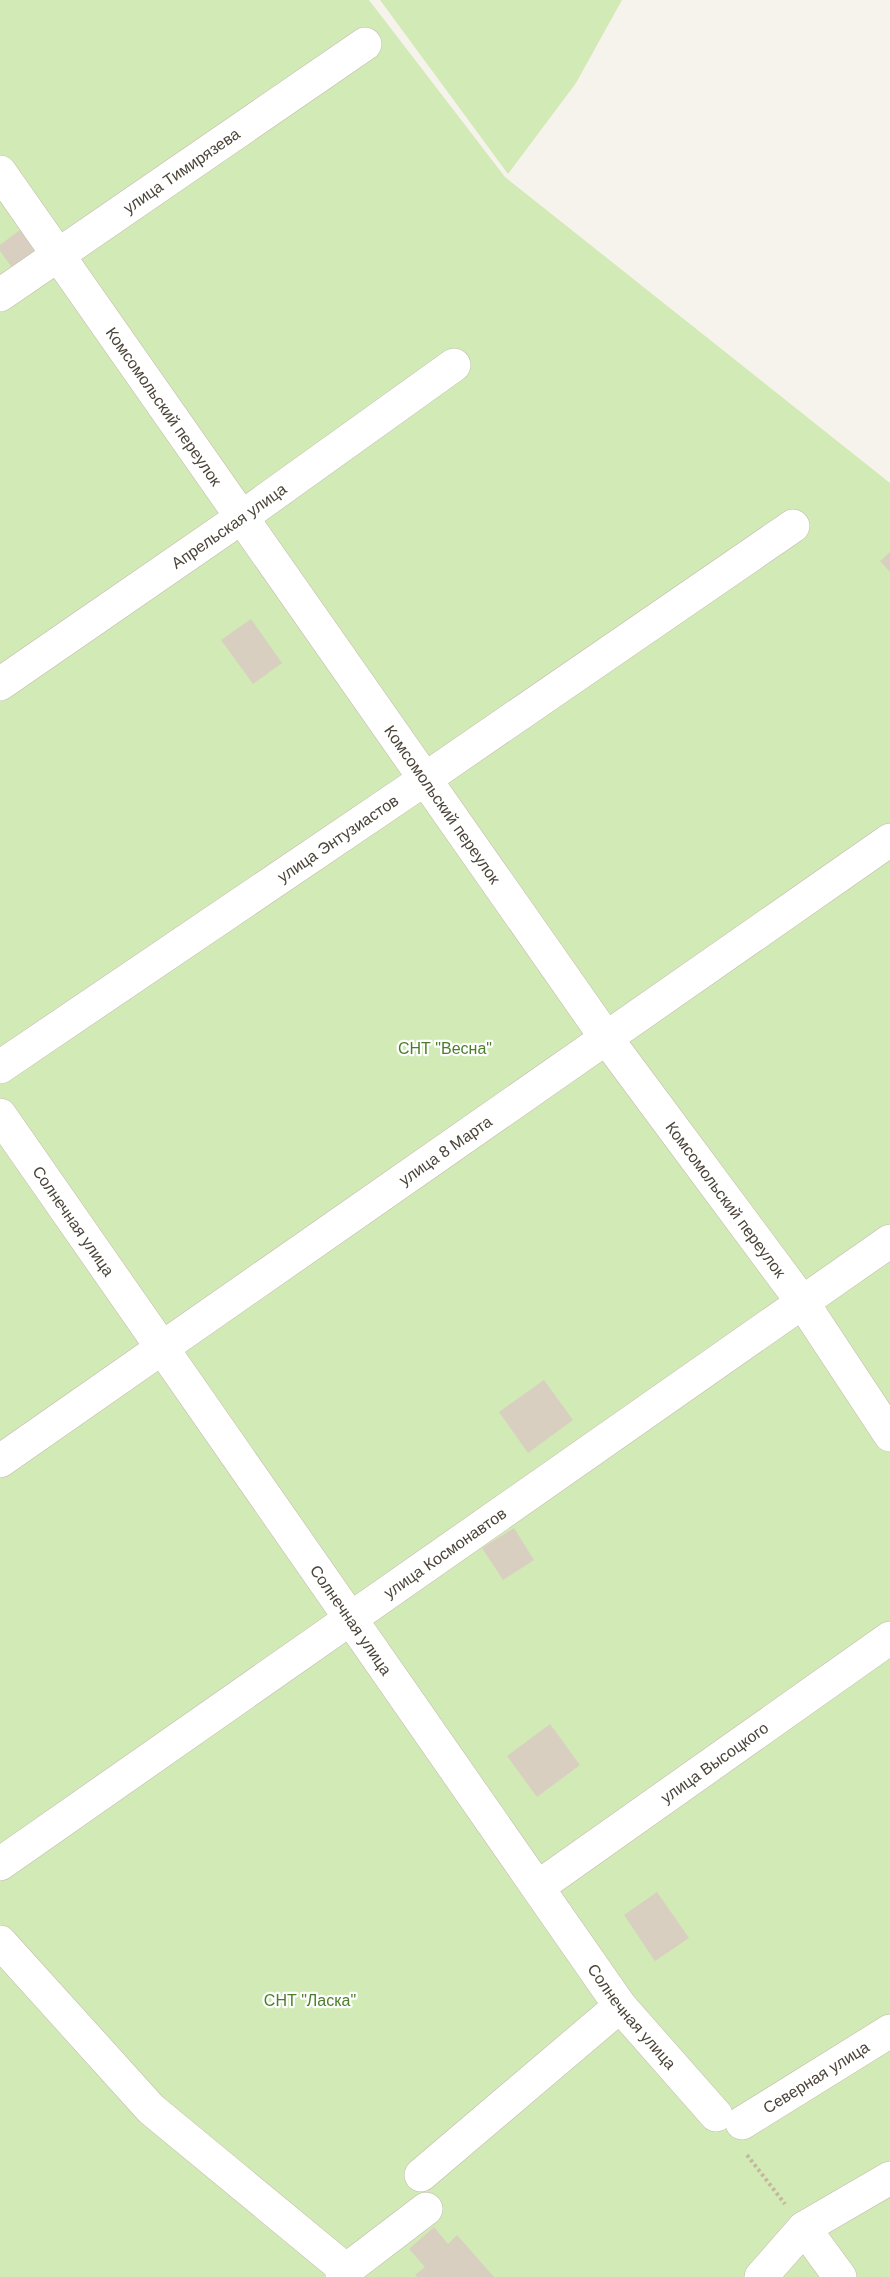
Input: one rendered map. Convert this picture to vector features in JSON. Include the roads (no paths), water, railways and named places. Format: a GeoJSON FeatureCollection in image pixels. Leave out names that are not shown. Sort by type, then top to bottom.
{"type":"FeatureCollection","features":[{"type":"Feature","properties":{"kind":"street","name":"улица Тимирязева"},"geometry":{"type":"LineString","coordinates":[[0,295],[365,44]]}},
{"type":"Feature","properties":{"kind":"street","name":"Комсомольский переулок"},"geometry":{"type":"LineString","coordinates":[[0,172],[607,1039],[803,1303],[890,1435]]}},
{"type":"Feature","properties":{"kind":"street","name":"Апрельская улица"},"geometry":{"type":"LineString","coordinates":[[0,684],[242,517],[454,365]]}},
{"type":"Feature","properties":{"kind":"street","name":"улица Энтузиастов"},"geometry":{"type":"LineString","coordinates":[[0,1067],[425,779],[792,526]]}},
{"type":"Feature","properties":{"kind":"street","name":"улица 8 Марта"},"geometry":{"type":"LineString","coordinates":[[0,1461],[890,840]]}},
{"type":"Feature","properties":{"kind":"street","name":"Солнечная улица"},"geometry":{"type":"LineString","coordinates":[[0,1115],[620,2006],[729,2119]]}},
{"type":"Feature","properties":{"kind":"street","name":"улица Космонавтов"},"geometry":{"type":"LineString","coordinates":[[0,1864],[890,1241]]}},
{"type":"Feature","properties":{"kind":"street","name":"улица Высоцкого"},"geometry":{"type":"LineString","coordinates":[[538,1887],[890,1638]]}},
{"type":"Feature","properties":{"kind":"street"},"geometry":{"type":"LineString","coordinates":[[0,1942],[151,2109],[344,2273],[426,2209]]}},
{"type":"Feature","properties":{"kind":"street"},"geometry":{"type":"LineString","coordinates":[[421,2175],[620,2006]]}},
{"type":"Feature","properties":{"kind":"street","name":"Северная улица"},"geometry":{"type":"LineString","coordinates":[[729,2119],[890,2031]]}},
{"type":"Feature","properties":{"kind":"street"},"geometry":{"type":"LineString","coordinates":[[761,2277],[804,2228],[890,2178]]}},
{"type":"Feature","properties":{"kind":"street"},"geometry":{"type":"LineString","coordinates":[[804,2228],[840,2277]]}},
{"type":"Feature","properties":{"kind":"park label","name":"СНТ \"Весна\""},"geometry":{"type":"Point","coordinates":[445,1048]}},
{"type":"Feature","properties":{"kind":"park label","name":"СНТ \"Ласка\""},"geometry":{"type":"Point","coordinates":[310,2000]}}]}
